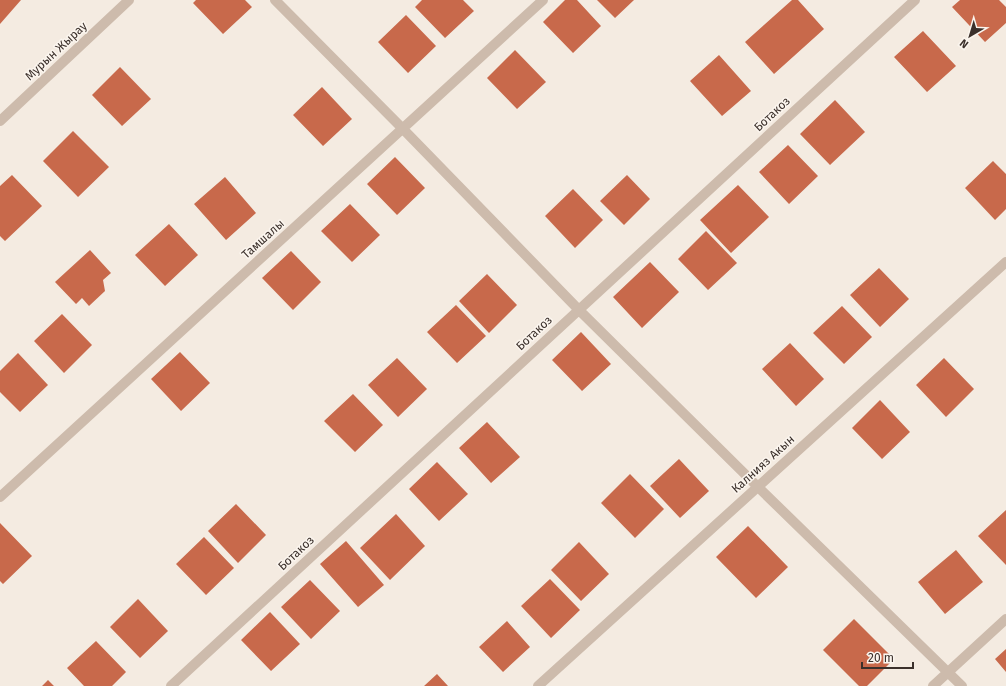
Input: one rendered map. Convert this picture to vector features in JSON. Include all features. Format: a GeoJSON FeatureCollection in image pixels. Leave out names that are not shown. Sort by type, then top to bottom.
{"type":"FeatureCollection","features":[{"type":"Feature","properties":{"kind":"street","name":"Мурын Жырау"},"geometry":{"type":"LineString","coordinates":[[0,121],[129,0]]}},
{"type":"Feature","properties":{"kind":"street"},"geometry":{"type":"LineString","coordinates":[[275,0],[579,310],[962,686]]}},
{"type":"Feature","properties":{"kind":"street","name":"Тамшалы"},"geometry":{"type":"LineString","coordinates":[[0,497],[543,0]]}},
{"type":"Feature","properties":{"kind":"street","name":"Ботакоз"},"geometry":{"type":"LineString","coordinates":[[172,686],[915,0]]}},
{"type":"Feature","properties":{"kind":"street","name":"Калнияз Акын"},"geometry":{"type":"LineString","coordinates":[[538,686],[1006,262]]}},
{"type":"Feature","properties":{"kind":"street"},"geometry":{"type":"LineString","coordinates":[[933,686],[1006,619]]}},
{"type":"Feature","properties":{"kind":"building"},"geometry":{"type":"Polygon","coordinates":[[[0,0],[21,0],[0,24],[0,0]]]}},
{"type":"Feature","properties":{"kind":"building"},"geometry":{"type":"Polygon","coordinates":[[[196,0],[245,0],[252,7],[223,34],[193,3],[196,0]]]}},
{"type":"Feature","properties":{"kind":"building"},"geometry":{"type":"Polygon","coordinates":[[[422,0],[463,0],[474,11],[445,38],[415,7],[422,0]]]}},
{"type":"Feature","properties":{"kind":"building"},"geometry":{"type":"Polygon","coordinates":[[[565,0],[577,0],[601,26],[573,53],[543,22],[565,0]]]}},
{"type":"Feature","properties":{"kind":"building"},"geometry":{"type":"Polygon","coordinates":[[[597,0],[634,0],[615,18],[597,0]]]}},
{"type":"Feature","properties":{"kind":"building"},"geometry":{"type":"Polygon","coordinates":[[[792,0],[798,0],[824,29],[774,74],[745,42],[792,0]]]}},
{"type":"Feature","properties":{"kind":"building"},"geometry":{"type":"Polygon","coordinates":[[[960,0],[999,0],[1006,7],[1006,23],[985,42],[952,7],[960,0]]]}},
{"type":"Feature","properties":{"kind":"building"},"geometry":{"type":"Polygon","coordinates":[[[406,15],[436,46],[408,73],[378,42],[406,15]]]}},
{"type":"Feature","properties":{"kind":"building"},"geometry":{"type":"Polygon","coordinates":[[[923,31],[956,66],[927,92],[894,57],[923,31]]]}},
{"type":"Feature","properties":{"kind":"building"},"geometry":{"type":"Polygon","coordinates":[[[515,50],[546,82],[517,109],[487,78],[515,50]]]}},
{"type":"Feature","properties":{"kind":"building"},"geometry":{"type":"Polygon","coordinates":[[[719,55],[751,91],[722,116],[690,81],[719,55]]]}},
{"type":"Feature","properties":{"kind":"building"},"geometry":{"type":"Polygon","coordinates":[[[120,67],[151,99],[122,126],[92,95],[120,67]]]}},
{"type":"Feature","properties":{"kind":"building"},"geometry":{"type":"Polygon","coordinates":[[[322,87],[352,119],[323,146],[293,115],[322,87]]]}},
{"type":"Feature","properties":{"kind":"building"},"geometry":{"type":"Polygon","coordinates":[[[835,100],[865,132],[830,165],[800,134],[835,100]]]}},
{"type":"Feature","properties":{"kind":"building"},"geometry":{"type":"Polygon","coordinates":[[[73,131],[109,167],[78,197],[43,161],[73,131]]]}},
{"type":"Feature","properties":{"kind":"building"},"geometry":{"type":"Polygon","coordinates":[[[788,145],[818,176],[789,204],[759,172],[788,145]]]}},
{"type":"Feature","properties":{"kind":"building"},"geometry":{"type":"Polygon","coordinates":[[[395,157],[425,188],[397,215],[367,184],[395,157]]]}},
{"type":"Feature","properties":{"kind":"building"},"geometry":{"type":"Polygon","coordinates":[[[993,161],[1006,174],[1006,209],[995,220],[965,188],[993,161]]]}},
{"type":"Feature","properties":{"kind":"building"},"geometry":{"type":"Polygon","coordinates":[[[12,175],[42,206],[5,241],[0,236],[0,186],[12,175]]]}},
{"type":"Feature","properties":{"kind":"building"},"geometry":{"type":"Polygon","coordinates":[[[627,175],[650,199],[624,225],[600,201],[627,175]]]}},
{"type":"Feature","properties":{"kind":"building"},"geometry":{"type":"Polygon","coordinates":[[[225,177],[256,213],[226,240],[194,204],[225,177]]]}},
{"type":"Feature","properties":{"kind":"building"},"geometry":{"type":"Polygon","coordinates":[[[738,185],[769,217],[731,253],[700,220],[738,185]]]}},
{"type":"Feature","properties":{"kind":"building"},"geometry":{"type":"Polygon","coordinates":[[[573,189],[603,220],[575,248],[545,216],[573,189]]]}},
{"type":"Feature","properties":{"kind":"building"},"geometry":{"type":"Polygon","coordinates":[[[350,204],[380,235],[352,262],[321,231],[350,204]]]}},
{"type":"Feature","properties":{"kind":"building"},"geometry":{"type":"Polygon","coordinates":[[[169,224],[198,255],[165,286],[135,255],[169,224]]]}},
{"type":"Feature","properties":{"kind":"building"},"geometry":{"type":"Polygon","coordinates":[[[706,231],[737,263],[708,290],[678,259],[706,231]]]}},
{"type":"Feature","properties":{"kind":"building"},"geometry":{"type":"Polygon","coordinates":[[[90,250],[111,273],[103,280],[105,291],[89,306],[82,298],[76,304],[55,282],[90,250]]]}},
{"type":"Feature","properties":{"kind":"building"},"geometry":{"type":"Polygon","coordinates":[[[291,251],[321,282],[293,310],[262,278],[291,251]]]}},
{"type":"Feature","properties":{"kind":"building"},"geometry":{"type":"Polygon","coordinates":[[[650,262],[679,292],[642,328],[613,297],[650,262]]]}},
{"type":"Feature","properties":{"kind":"building"},"geometry":{"type":"Polygon","coordinates":[[[879,268],[909,299],[880,327],[850,295],[879,268]]]}},
{"type":"Feature","properties":{"kind":"building"},"geometry":{"type":"Polygon","coordinates":[[[487,274],[517,305],[489,333],[459,301],[487,274]]]}},
{"type":"Feature","properties":{"kind":"building"},"geometry":{"type":"Polygon","coordinates":[[[456,305],[486,336],[457,363],[427,332],[456,305]]]}},
{"type":"Feature","properties":{"kind":"building"},"geometry":{"type":"Polygon","coordinates":[[[842,306],[872,337],[844,364],[813,333],[842,306]]]}},
{"type":"Feature","properties":{"kind":"building"},"geometry":{"type":"Polygon","coordinates":[[[62,314],[92,345],[64,373],[34,341],[62,314]]]}},
{"type":"Feature","properties":{"kind":"building"},"geometry":{"type":"Polygon","coordinates":[[[581,332],[611,364],[582,391],[552,360],[581,332]]]}},
{"type":"Feature","properties":{"kind":"building"},"geometry":{"type":"Polygon","coordinates":[[[790,343],[824,379],[796,406],[762,369],[790,343]]]}},
{"type":"Feature","properties":{"kind":"building"},"geometry":{"type":"Polygon","coordinates":[[[180,352],[210,383],[181,411],[151,379],[180,352]]]}},
{"type":"Feature","properties":{"kind":"building"},"geometry":{"type":"Polygon","coordinates":[[[18,353],[48,385],[20,412],[0,392],[0,371],[18,353]]]}},
{"type":"Feature","properties":{"kind":"building"},"geometry":{"type":"Polygon","coordinates":[[[397,358],[427,389],[398,417],[368,385],[397,358]]]}},
{"type":"Feature","properties":{"kind":"building"},"geometry":{"type":"Polygon","coordinates":[[[944,358],[974,389],[946,417],[916,385],[944,358]]]}},
{"type":"Feature","properties":{"kind":"building"},"geometry":{"type":"Polygon","coordinates":[[[353,394],[383,425],[355,452],[324,421],[353,394]]]}},
{"type":"Feature","properties":{"kind":"building"},"geometry":{"type":"Polygon","coordinates":[[[880,400],[910,432],[882,459],[852,428],[880,400]]]}},
{"type":"Feature","properties":{"kind":"building"},"geometry":{"type":"Polygon","coordinates":[[[487,422],[520,457],[491,483],[459,448],[487,422]]]}},
{"type":"Feature","properties":{"kind":"building"},"geometry":{"type":"Polygon","coordinates":[[[679,459],[709,491],[680,518],[650,486],[679,459]]]}},
{"type":"Feature","properties":{"kind":"building"},"geometry":{"type":"Polygon","coordinates":[[[437,462],[468,494],[439,521],[409,489],[437,462]]]}},
{"type":"Feature","properties":{"kind":"building"},"geometry":{"type":"Polygon","coordinates":[[[630,474],[664,509],[635,538],[601,503],[630,474]]]}},
{"type":"Feature","properties":{"kind":"building"},"geometry":{"type":"Polygon","coordinates":[[[236,504],[266,535],[238,563],[208,531],[236,504]]]}},
{"type":"Feature","properties":{"kind":"building"},"geometry":{"type":"Polygon","coordinates":[[[1006,510],[1006,565],[978,536],[1006,510]]]}},
{"type":"Feature","properties":{"kind":"building"},"geometry":{"type":"Polygon","coordinates":[[[396,514],[425,546],[390,580],[360,548],[396,514]]]}},
{"type":"Feature","properties":{"kind":"building"},"geometry":{"type":"Polygon","coordinates":[[[0,523],[32,556],[3,584],[0,581],[0,523]]]}},
{"type":"Feature","properties":{"kind":"building"},"geometry":{"type":"Polygon","coordinates":[[[748,526],[788,567],[756,598],[716,557],[748,526]]]}},
{"type":"Feature","properties":{"kind":"building"},"geometry":{"type":"Polygon","coordinates":[[[204,537],[234,568],[206,595],[176,564],[204,537]]]}},
{"type":"Feature","properties":{"kind":"building"},"geometry":{"type":"Polygon","coordinates":[[[346,541],[384,585],[358,607],[320,564],[346,541]]]}},
{"type":"Feature","properties":{"kind":"building"},"geometry":{"type":"Polygon","coordinates":[[[579,542],[609,574],[581,601],[551,570],[579,542]]]}},
{"type":"Feature","properties":{"kind":"building"},"geometry":{"type":"Polygon","coordinates":[[[956,550],[983,582],[945,614],[918,582],[956,550]]]}},
{"type":"Feature","properties":{"kind":"building"},"geometry":{"type":"Polygon","coordinates":[[[550,579],[580,610],[551,638],[521,606],[550,579]]]}},
{"type":"Feature","properties":{"kind":"building"},"geometry":{"type":"Polygon","coordinates":[[[310,580],[340,611],[311,639],[281,607],[310,580]]]}},
{"type":"Feature","properties":{"kind":"building"},"geometry":{"type":"Polygon","coordinates":[[[138,599],[168,631],[140,658],[110,627],[138,599]]]}},
{"type":"Feature","properties":{"kind":"building"},"geometry":{"type":"Polygon","coordinates":[[[270,612],[300,644],[271,671],[241,640],[270,612]]]}},
{"type":"Feature","properties":{"kind":"building"},"geometry":{"type":"Polygon","coordinates":[[[854,619],[894,659],[867,686],[859,686],[823,650],[854,619]]]}},
{"type":"Feature","properties":{"kind":"building"},"geometry":{"type":"Polygon","coordinates":[[[507,621],[530,647],[503,672],[479,647],[507,621]]]}},
{"type":"Feature","properties":{"kind":"building"},"geometry":{"type":"Polygon","coordinates":[[[96,641],[126,672],[112,686],[84,686],[67,668],[96,641]]]}},
{"type":"Feature","properties":{"kind":"building"},"geometry":{"type":"Polygon","coordinates":[[[1006,649],[1006,672],[995,659],[1006,649]]]}},
{"type":"Feature","properties":{"kind":"building"},"geometry":{"type":"Polygon","coordinates":[[[437,674],[448,686],[424,686],[437,674]]]}},
{"type":"Feature","properties":{"kind":"building"},"geometry":{"type":"Polygon","coordinates":[[[48,680],[54,686],[42,686],[48,680]]]}}]}
